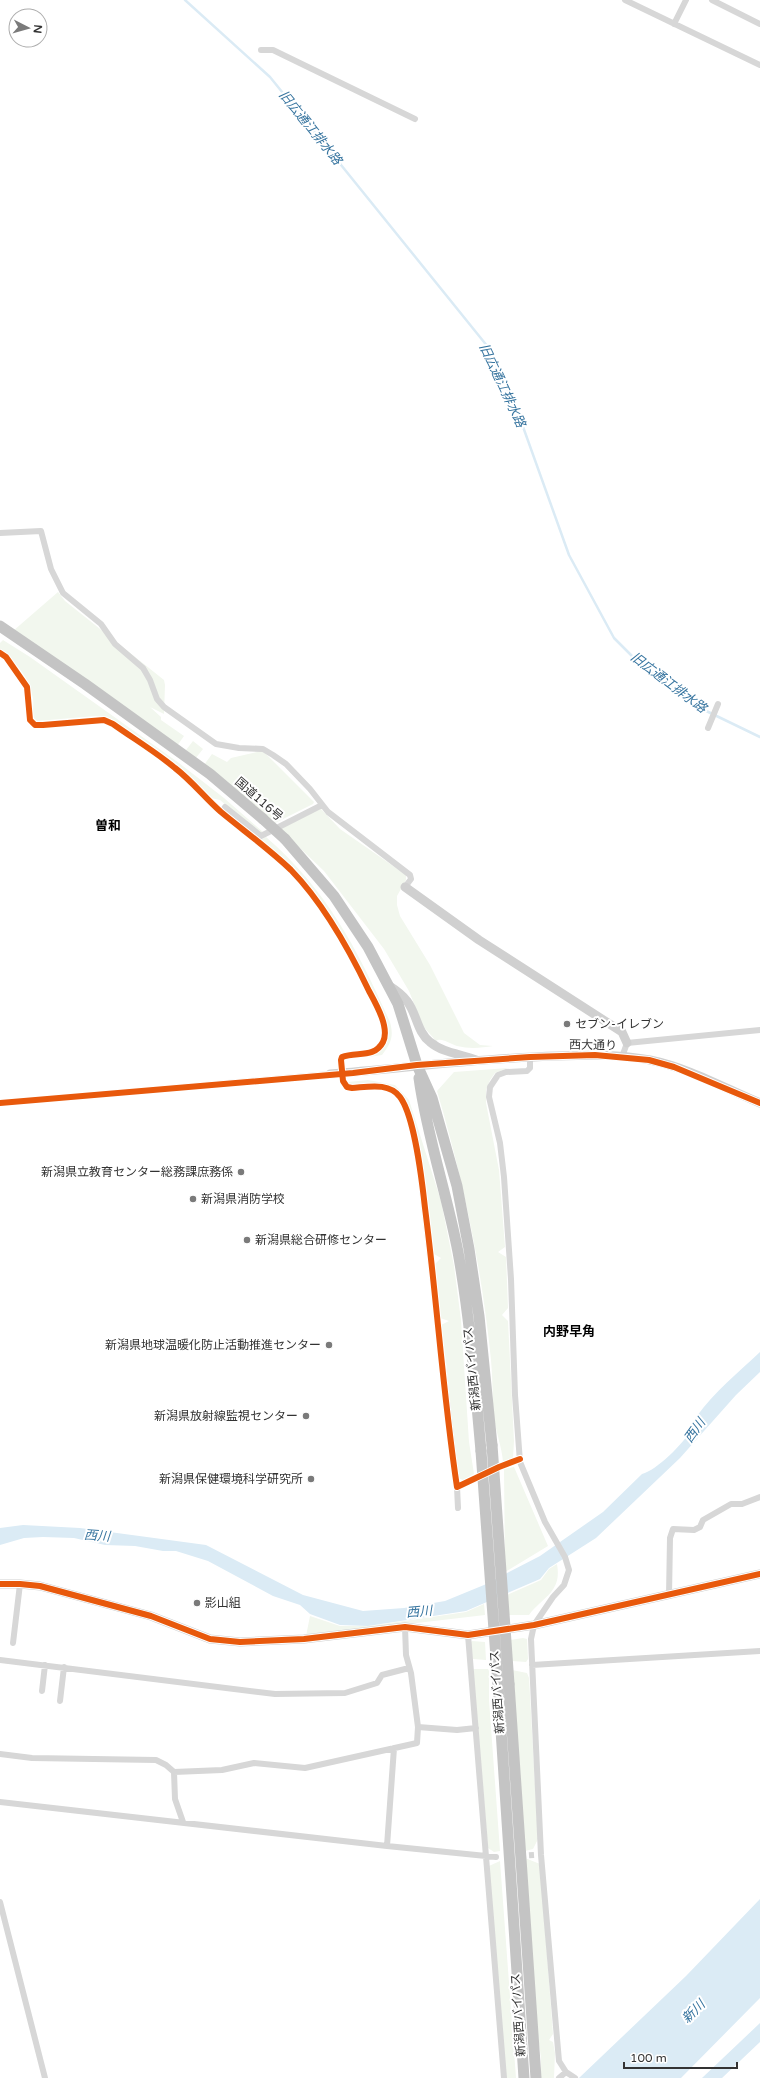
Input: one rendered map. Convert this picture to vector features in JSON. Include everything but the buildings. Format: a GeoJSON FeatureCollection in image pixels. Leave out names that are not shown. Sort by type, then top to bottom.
{"type":"FeatureCollection","features":[{"type":"Feature","properties":{"kind":"highway","name":"国道116号"},"geometry":{"type":"LineString","coordinates":[[0,626],[85,684],[210,774],[285,839],[334,896],[368,947],[398,1004],[417,1065]]}},
{"type":"Feature","properties":{"kind":"highway","name":"新潟西バイパス"},"geometry":{"type":"LineString","coordinates":[[417,1065],[432,1098],[457,1186],[469,1249],[479,1316],[492,1446],[524,2078]]}},
{"type":"Feature","properties":{"kind":"highway","name":"新潟西バイパス"},"geometry":{"type":"LineString","coordinates":[[417,1065],[422,1098],[458,1252],[468,1317],[504,1685],[536,2078]]}},
{"type":"Feature","properties":{"kind":"street"},"geometry":{"type":"LineString","coordinates":[[625,0],[760,65]]}},
{"type":"Feature","properties":{"kind":"street"},"geometry":{"type":"LineString","coordinates":[[674,24],[686,0]]}},
{"type":"Feature","properties":{"kind":"street"},"geometry":{"type":"LineString","coordinates":[[712,0],[760,24]]}},
{"type":"Feature","properties":{"kind":"street"},"geometry":{"type":"LineString","coordinates":[[261,50],[273,50],[415,119]]}},
{"type":"Feature","properties":{"kind":"street"},"geometry":{"type":"LineString","coordinates":[[0,533],[41,531],[50,569],[63,593],[101,624],[115,644],[143,668],[150,680],[156,699],[164,707],[216,744],[239,748],[262,748],[274,755],[286,764],[310,789],[322,805],[345,826],[410,875],[411,879],[405,887],[479,940],[622,1032],[628,1043]]}},
{"type":"Feature","properties":{"kind":"street"},"geometry":{"type":"LineString","coordinates":[[0,653],[6,657],[27,687],[30,720],[35,725],[104,720],[114,724],[176,768],[222,812],[290,869],[305,885],[338,933],[372,997],[385,1032],[383,1042],[377,1049],[370,1053],[342,1057],[343,1081],[347,1087],[382,1086],[392,1090],[399,1096],[406,1106],[415,1143],[422,1179],[457,1487],[458,1508]]}},
{"type":"Feature","properties":{"kind":"street"},"geometry":{"type":"LineString","coordinates":[[708,728],[718,704]]}},
{"type":"Feature","properties":{"kind":"street"},"geometry":{"type":"LineString","coordinates":[[222,812],[225,807],[260,836],[322,805]]}},
{"type":"Feature","properties":{"kind":"street"},"geometry":{"type":"LineString","coordinates":[[388,985],[400,992],[408,1002],[418,1026],[429,1042],[444,1051],[478,1061]]}},
{"type":"Feature","properties":{"kind":"street"},"geometry":{"type":"LineString","coordinates":[[628,1043],[760,1030]]}},
{"type":"Feature","properties":{"kind":"street"},"geometry":{"type":"LineString","coordinates":[[622,1057],[628,1043]]}},
{"type":"Feature","properties":{"kind":"street","name":"西大通り"},"geometry":{"type":"LineString","coordinates":[[330,1074],[530,1056],[595,1055],[650,1060],[674,1067],[760,1104]]}},
{"type":"Feature","properties":{"kind":"street"},"geometry":{"type":"LineString","coordinates":[[530,1056],[530,1068],[527,1071],[498,1075],[490,1087],[489,1097],[500,1143],[504,1182],[520,1459],[526,1479],[545,1522],[566,1557],[569,1570],[564,1585],[553,1597],[534,1625],[531,1639],[541,1855],[559,2062],[571,2075],[559,2078]]}},
{"type":"Feature","properties":{"kind":"street"},"geometry":{"type":"LineString","coordinates":[[0,1103],[330,1074]]}},
{"type":"Feature","properties":{"kind":"street"},"geometry":{"type":"LineString","coordinates":[[457,1487],[499,1467],[520,1459]]}},
{"type":"Feature","properties":{"kind":"street"},"geometry":{"type":"LineString","coordinates":[[669,1596],[670,1538],[673,1529],[694,1530],[700,1527],[703,1520],[731,1504],[742,1504],[760,1497]]}},
{"type":"Feature","properties":{"kind":"street"},"geometry":{"type":"LineString","coordinates":[[0,1584],[40,1586],[151,1616],[210,1639],[240,1642],[272,1641],[405,1627],[468,1635],[534,1625],[669,1596],[760,1574]]}},
{"type":"Feature","properties":{"kind":"street"},"geometry":{"type":"LineString","coordinates":[[13,1643],[20,1584]]}},
{"type":"Feature","properties":{"kind":"street"},"geometry":{"type":"LineString","coordinates":[[0,1754],[32,1758],[156,1760],[166,1765],[174,1772],[222,1770],[254,1763],[305,1768],[417,1743],[418,1727],[406,1655],[405,1627]]}},
{"type":"Feature","properties":{"kind":"street"},"geometry":{"type":"LineString","coordinates":[[468,1635],[504,2078]]}},
{"type":"Feature","properties":{"kind":"street"},"geometry":{"type":"LineString","coordinates":[[532,1665],[760,1651]]}},
{"type":"Feature","properties":{"kind":"street"},"geometry":{"type":"LineString","coordinates":[[0,1660],[275,1694],[345,1693],[376,1683],[382,1675],[409,1668]]}},
{"type":"Feature","properties":{"kind":"street"},"geometry":{"type":"LineString","coordinates":[[42,1691],[45,1665]]}},
{"type":"Feature","properties":{"kind":"street"},"geometry":{"type":"LineString","coordinates":[[60,1701],[64,1667]]}},
{"type":"Feature","properties":{"kind":"street"},"geometry":{"type":"LineString","coordinates":[[418,1727],[457,1730],[476,1728]]}},
{"type":"Feature","properties":{"kind":"street"},"geometry":{"type":"LineString","coordinates":[[387,1846],[394,1748]]}},
{"type":"Feature","properties":{"kind":"street"},"geometry":{"type":"LineString","coordinates":[[174,1772],[175,1799],[183,1822]]}},
{"type":"Feature","properties":{"kind":"street"},"geometry":{"type":"LineString","coordinates":[[0,1802],[485,1857],[496,1857]]}},
{"type":"Feature","properties":{"kind":"street"},"geometry":{"type":"LineString","coordinates":[[534,1856],[541,1855]]}},
{"type":"Feature","properties":{"kind":"street"},"geometry":{"type":"LineString","coordinates":[[0,1902],[45,2078]]}},
{"type":"Feature","properties":{"kind":"shaded area"},"geometry":{"type":"Polygon","coordinates":[[[58,592],[65,601],[164,680],[164,714],[150,707],[161,717],[161,720],[184,736],[177,746],[13,631],[58,592]]]}},
{"type":"Feature","properties":{"kind":"shaded area"},"geometry":{"type":"Polygon","coordinates":[[[3,640],[30,657],[179,763],[224,798],[263,832],[257,832],[220,800],[211,798],[179,767],[107,719],[96,716],[37,721],[33,716],[33,701],[29,684],[17,665],[0,651],[0,643],[3,640]]]}},
{"type":"Feature","properties":{"kind":"shaded area"},"geometry":{"type":"Polygon","coordinates":[[[193,741],[203,749],[195,759],[186,750],[193,741]]]}},
{"type":"Feature","properties":{"kind":"shaded area"},"geometry":{"type":"Polygon","coordinates":[[[261,751],[266,754],[314,802],[313,804],[275,823],[204,765],[212,754],[227,762],[231,758],[261,751]]]}},
{"type":"Feature","properties":{"kind":"shaded area"},"geometry":{"type":"Polygon","coordinates":[[[317,809],[321,809],[340,829],[406,875],[406,880],[397,896],[397,905],[400,916],[430,965],[464,1033],[480,1045],[493,1046],[466,1048],[443,1040],[436,1041],[423,1026],[409,991],[384,949],[324,871],[280,829],[317,809]]]}},
{"type":"Feature","properties":{"kind":"shaded area"},"geometry":{"type":"Polygon","coordinates":[[[266,837],[288,857],[324,900],[339,922],[366,970],[390,1022],[392,1032],[388,1047],[382,1055],[369,1057],[377,1053],[383,1046],[387,1038],[388,1029],[379,1004],[360,966],[330,915],[323,906],[259,841],[266,837]]]}},
{"type":"Feature","properties":{"kind":"shaded area"},"geometry":{"type":"Polygon","coordinates":[[[508,1068],[495,1073],[486,1090],[486,1103],[499,1170],[505,1247],[498,1252],[506,1257],[508,1308],[502,1315],[508,1321],[514,1441],[513,1458],[503,1462],[494,1417],[491,1360],[477,1258],[455,1157],[437,1091],[454,1072],[508,1068]]]}},
{"type":"Feature","properties":{"kind":"shaded area"},"geometry":{"type":"Polygon","coordinates":[[[368,1080],[395,1085],[409,1100],[441,1201],[454,1266],[461,1320],[469,1442],[474,1474],[463,1480],[458,1478],[441,1325],[449,1321],[440,1318],[435,1264],[441,1258],[434,1254],[427,1193],[418,1140],[412,1117],[405,1099],[397,1089],[385,1085],[347,1084],[348,1082],[368,1080]]]}},
{"type":"Feature","properties":{"kind":"shaded area"},"geometry":{"type":"Polygon","coordinates":[[[514,1467],[548,1546],[505,1572],[504,1469],[514,1467]]]}},
{"type":"Feature","properties":{"kind":"shaded area"},"geometry":{"type":"Polygon","coordinates":[[[557,1564],[557,1581],[546,1598],[529,1615],[508,1615],[507,1595],[541,1580],[549,1569],[557,1564]]]}},
{"type":"Feature","properties":{"kind":"shaded area"},"geometry":{"type":"Polygon","coordinates":[[[484,1604],[485,1615],[306,1636],[310,1616],[340,1626],[370,1626],[466,1612],[484,1604]]]}},
{"type":"Feature","properties":{"kind":"shaded area"},"geometry":{"type":"Polygon","coordinates":[[[523,1638],[527,1639],[528,1659],[526,1662],[512,1661],[510,1640],[523,1638]]]}},
{"type":"Feature","properties":{"kind":"shaded area"},"geometry":{"type":"Polygon","coordinates":[[[472,1641],[485,1642],[486,1660],[473,1659],[470,1644],[472,1641]]]}},
{"type":"Feature","properties":{"kind":"shaded area"},"geometry":{"type":"Polygon","coordinates":[[[473,1669],[488,1669],[489,1671],[489,1700],[500,1851],[494,1852],[488,1848],[473,1669]]]}},
{"type":"Feature","properties":{"kind":"shaded area"},"geometry":{"type":"Polygon","coordinates":[[[512,1670],[527,1673],[529,1678],[538,1839],[533,1849],[525,1851],[512,1670]]]}},
{"type":"Feature","properties":{"kind":"shaded area"},"geometry":{"type":"Polygon","coordinates":[[[525,1858],[540,1864],[553,2034],[549,2040],[553,2042],[555,2053],[554,2078],[541,2078],[541,2058],[535,2012],[525,1858]]]}},
{"type":"Feature","properties":{"kind":"shaded area"},"geometry":{"type":"Polygon","coordinates":[[[500,1861],[516,2078],[506,2078],[489,1866],[500,1861]]]}},
{"type":"Feature","properties":{"kind":"water","name":"西川"},"geometry":{"type":"Polygon","coordinates":[[[760,1352],[760,1372],[736,1395],[680,1458],[596,1538],[549,1568],[540,1579],[466,1611],[368,1626],[340,1625],[310,1614],[300,1605],[273,1596],[208,1561],[176,1551],[163,1551],[135,1546],[105,1545],[74,1538],[24,1538],[0,1545],[0,1528],[23,1525],[80,1528],[206,1545],[303,1595],[363,1611],[404,1608],[445,1601],[484,1585],[540,1556],[603,1512],[642,1474],[648,1472],[662,1462],[676,1449],[687,1436],[695,1419],[704,1407],[727,1382],[760,1352]]]}},
{"type":"Feature","properties":{"kind":"water","name":"新川"},"geometry":{"type":"Polygon","coordinates":[[[760,1899],[760,1998],[681,2078],[579,2078],[686,1976],[760,1899]]]}},
{"type":"Feature","properties":{"kind":"water"},"geometry":{"type":"Polygon","coordinates":[[[760,2023],[760,2042],[722,2078],[702,2078],[760,2023]]]}},
{"type":"Feature","properties":{"kind":"waterway","name":"旧広通江排水路"},"geometry":{"type":"LineString","coordinates":[[185,0],[270,77],[488,347],[517,410],[569,555],[614,638],[641,665],[698,707],[760,737]]}},
{"type":"Feature","properties":{"kind":"tunnel"},"geometry":{"type":"LineString","coordinates":[[520,1856],[534,1855]]}},
{"type":"Feature","properties":{"kind":"cycle path"},"geometry":{"type":"LineString","coordinates":[[0,653],[6,657],[27,687],[30,720],[35,725],[104,720],[113,724],[160,756],[181,773],[221,812],[283,862],[303,883],[325,912],[353,959],[375,1002],[385,1030],[383,1042],[375,1051],[342,1057],[343,1081],[347,1087],[378,1086],[395,1092],[405,1106],[414,1134],[422,1182],[457,1487],[499,1467],[520,1459]]}},
{"type":"Feature","properties":{"kind":"cycle path"},"geometry":{"type":"LineString","coordinates":[[0,1103],[353,1073],[417,1065],[530,1057],[595,1055],[649,1060],[674,1067],[760,1103]]}},
{"type":"Feature","properties":{"kind":"cycle path"},"geometry":{"type":"LineString","coordinates":[[0,1584],[40,1586],[151,1616],[210,1639],[240,1642],[304,1639],[405,1627],[468,1635],[534,1625],[760,1574]]}},
{"type":"Feature","properties":{"kind":"place","name":"セブン-イレブン"},"geometry":{"type":"Point","coordinates":[567,1024]}},
{"type":"Feature","properties":{"kind":"place","name":"新潟県立教育センター総務課庶務係"},"geometry":{"type":"Point","coordinates":[241,1172]}},
{"type":"Feature","properties":{"kind":"place","name":"新潟県消防学校"},"geometry":{"type":"Point","coordinates":[193,1199]}},
{"type":"Feature","properties":{"kind":"place","name":"新潟県総合研修センター"},"geometry":{"type":"Point","coordinates":[247,1240]}},
{"type":"Feature","properties":{"kind":"place","name":"新潟県地球温暖化防止活動推進センター"},"geometry":{"type":"Point","coordinates":[329,1345]}},
{"type":"Feature","properties":{"kind":"place","name":"新潟県放射線監視センター"},"geometry":{"type":"Point","coordinates":[306,1416]}},
{"type":"Feature","properties":{"kind":"place","name":"新潟県保健環境科学研究所"},"geometry":{"type":"Point","coordinates":[311,1479]}},
{"type":"Feature","properties":{"kind":"place","name":"影山組"},"geometry":{"type":"Point","coordinates":[197,1603]}},
{"type":"Feature","properties":{"kind":"district","name":"曽和"},"geometry":{"type":"Point","coordinates":[108,825]}},
{"type":"Feature","properties":{"kind":"district","name":"内野早角"},"geometry":{"type":"Point","coordinates":[569,1331]}}]}
